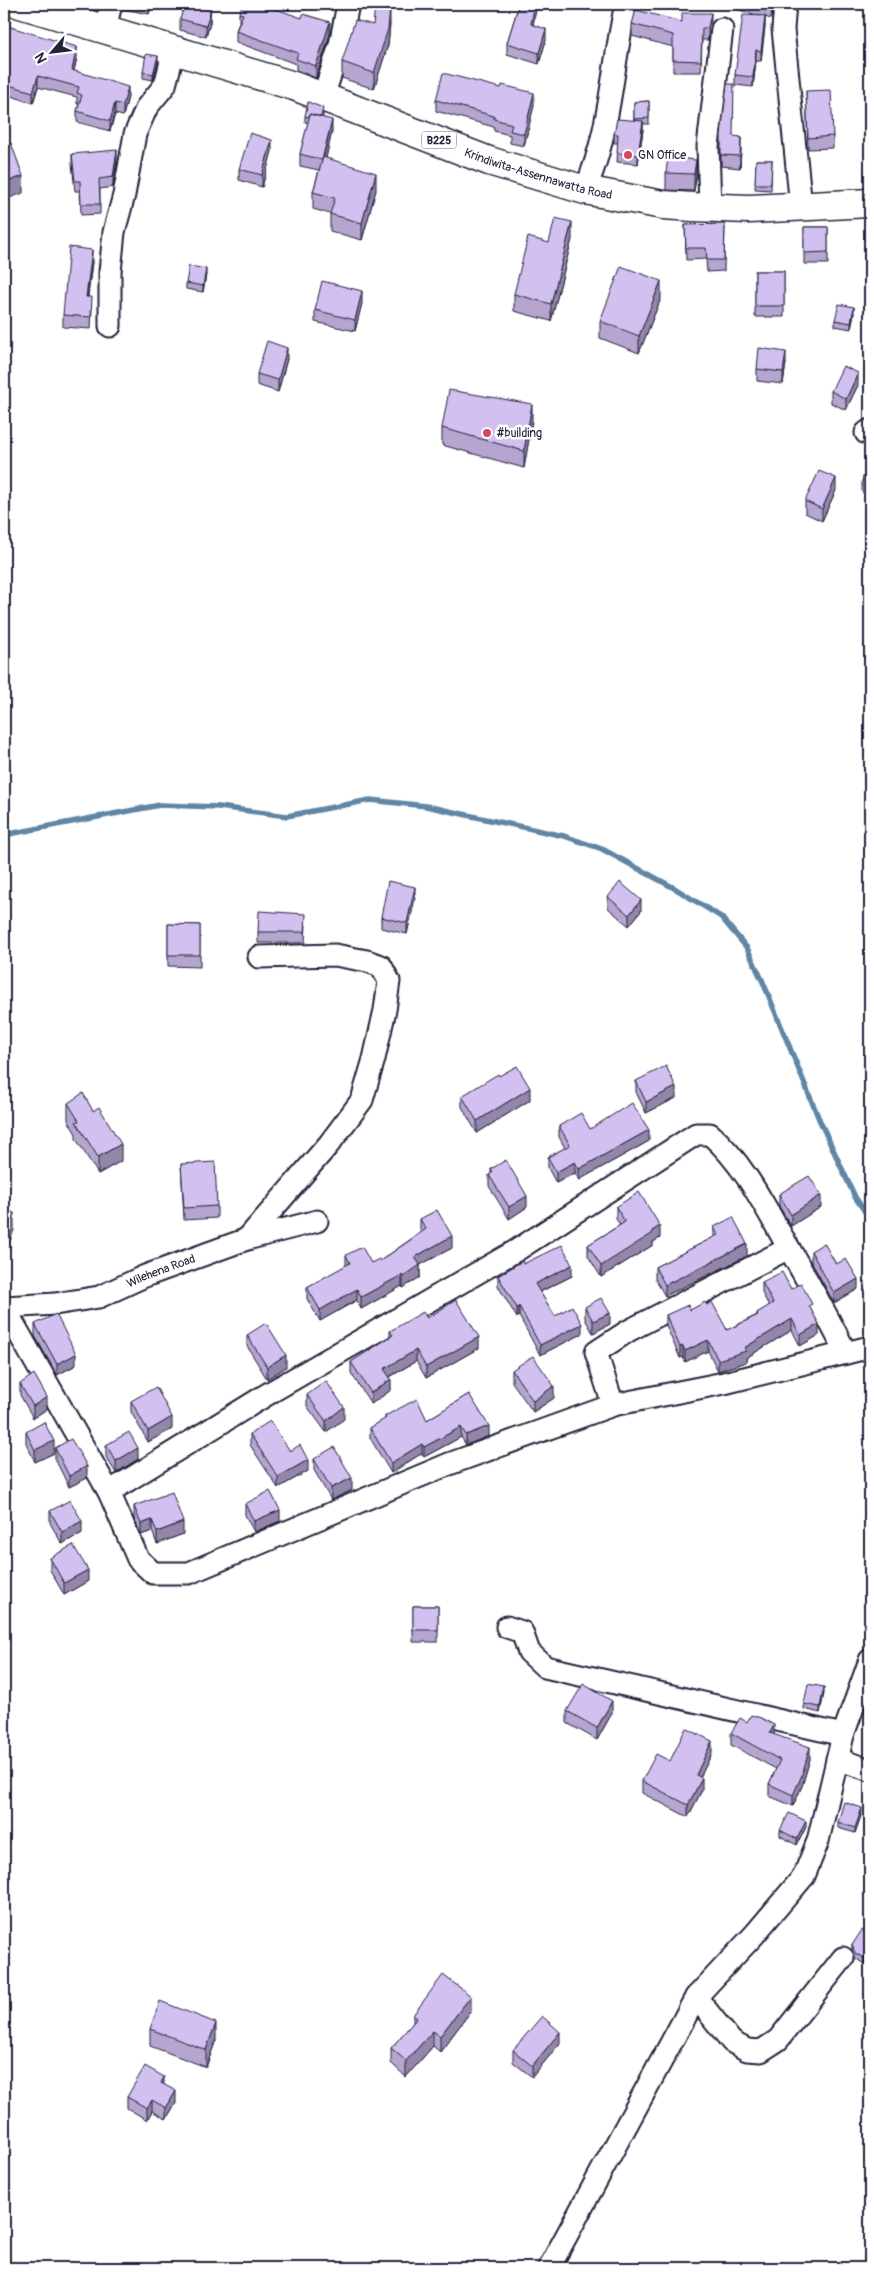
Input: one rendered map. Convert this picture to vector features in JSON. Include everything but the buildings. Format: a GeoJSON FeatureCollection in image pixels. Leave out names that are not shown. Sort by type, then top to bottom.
{"type":"FeatureCollection","features":[{"type":"Feature","properties":{"kind":"main road","name":"Krindiwita-Assennawatta Road"},"geometry":{"type":"LineString","coordinates":[[20,4],[108,17],[171,49],[323,97],[489,161],[586,190],[663,205],[749,209],[870,203]]}},
{"type":"Feature","properties":{"kind":"street"},"geometry":{"type":"LineString","coordinates":[[323,97],[340,45],[348,4]]}},
{"type":"Feature","properties":{"kind":"street"},"geometry":{"type":"LineString","coordinates":[[586,190],[595,167],[603,132],[626,4]]}},
{"type":"Feature","properties":{"kind":"street"},"geometry":{"type":"LineString","coordinates":[[785,4],[783,29],[801,207]]}},
{"type":"Feature","properties":{"kind":"street"},"geometry":{"type":"LineString","coordinates":[[710,207],[708,146],[722,30]]}},
{"type":"Feature","properties":{"kind":"street"},"geometry":{"type":"LineString","coordinates":[[110,326],[110,272],[114,232],[124,195],[135,134],[147,107],[165,85],[170,66],[171,49]]}},
{"type":"Feature","properties":{"kind":"street"},"geometry":{"type":"LineString","coordinates":[[247,1239],[329,1144],[362,1100],[374,1060],[389,981],[381,966],[367,961],[336,955],[259,957]]}},
{"type":"Feature","properties":{"kind":"street"},"geometry":{"type":"LineString","coordinates":[[109,1492],[271,1392],[517,1250],[696,1134],[710,1134],[725,1147],[752,1185],[822,1304],[846,1353]]}},
{"type":"Feature","properties":{"kind":"street","name":"Wilehena Road"},"geometry":{"type":"LineString","coordinates":[[5,1307],[56,1304],[99,1297],[145,1276],[247,1239],[317,1221]]}},
{"type":"Feature","properties":{"kind":"street"},"geometry":{"type":"LineString","coordinates":[[613,1405],[596,1352],[628,1331],[788,1248]]}},
{"type":"Feature","properties":{"kind":"street"},"geometry":{"type":"LineString","coordinates":[[5,1307],[109,1492],[138,1559],[153,1574],[189,1573],[449,1464],[613,1405],[724,1383],[870,1347]]}},
{"type":"Feature","properties":{"kind":"street"},"geometry":{"type":"LineString","coordinates":[[507,1627],[522,1632],[529,1652],[545,1667],[843,1735]]}},
{"type":"Feature","properties":{"kind":"street"},"geometry":{"type":"LineString","coordinates":[[549,2268],[696,1997],[754,1935],[804,1876],[818,1841],[843,1735],[870,1660]]}},
{"type":"Feature","properties":{"kind":"street"},"geometry":{"type":"LineString","coordinates":[[837,1759],[870,1770]]}},
{"type":"Feature","properties":{"kind":"street"},"geometry":{"type":"LineString","coordinates":[[696,1997],[732,2042],[747,2050],[761,2051],[778,2040],[843,1958]]}},
{"type":"Feature","properties":{"kind":"waterway"},"geometry":{"type":"LineString","coordinates":[[4,835],[160,805],[219,807],[287,816],[370,800],[426,806],[564,836],[602,849],[676,889],[721,917],[747,948],[763,982],[819,1119],[855,1197],[870,1219]]}},
{"type":"Feature","properties":{"kind":"place","name":"GN Office"},"geometry":{"type":"Point","coordinates":[628,155]}},
{"type":"Feature","properties":{"kind":"place","name":"#building"},"geometry":{"type":"Point","coordinates":[487,433]}}]}
